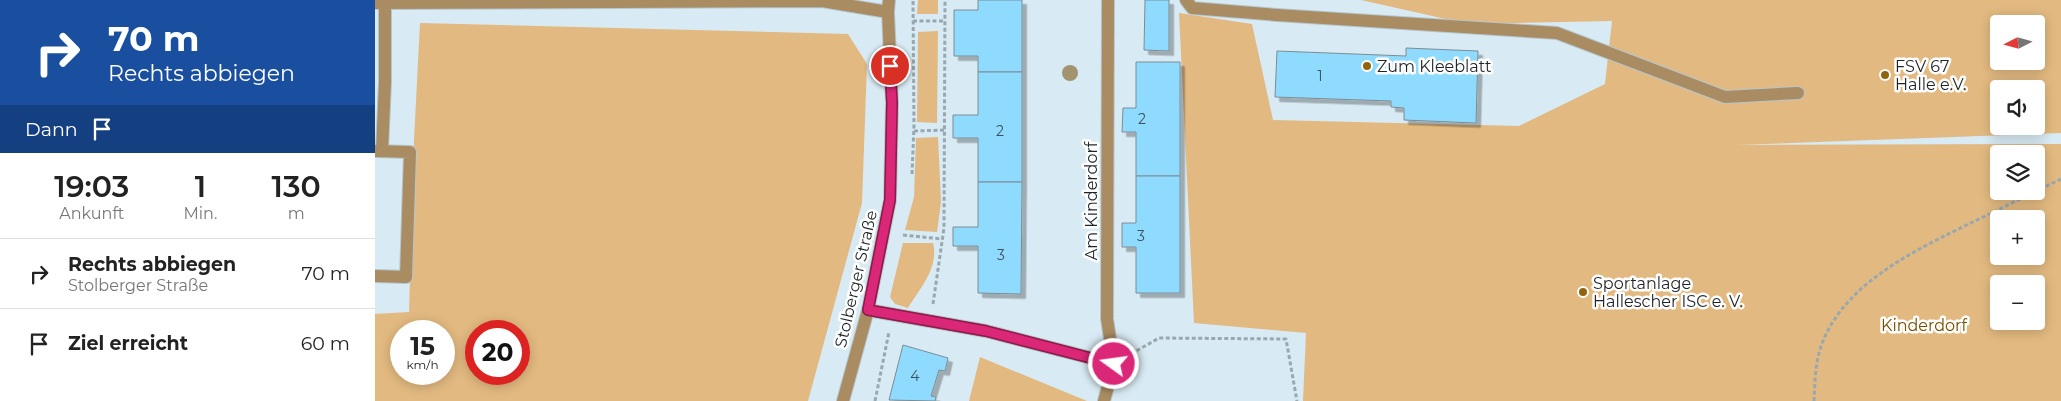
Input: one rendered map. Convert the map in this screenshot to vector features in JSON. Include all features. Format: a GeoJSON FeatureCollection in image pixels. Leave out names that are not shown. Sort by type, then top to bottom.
{"type":"FeatureCollection","features":[{"type":"Feature","properties":{"kind":"street","name":"Am Kinderdorf"},"geometry":{"type":"LineString","coordinates":[[1104,401],[1114,364],[1107,319],[1108,0]]}},
{"type":"Feature","properties":{"kind":"street"},"geometry":{"type":"LineString","coordinates":[[1186,0],[1192,8],[1258,14],[1557,33],[1725,97],[1798,93]]}},
{"type":"Feature","properties":{"kind":"street"},"geometry":{"type":"LineString","coordinates":[[375,276],[407,277],[410,152],[379,151],[385,82],[380,3],[821,1],[888,6]]}},
{"type":"Feature","properties":{"kind":"street","name":"Stolberger Straße"},"geometry":{"type":"LineString","coordinates":[[843,401],[868,310],[890,200],[892,103],[888,6]]}},
{"type":"Feature","properties":{"kind":"street"},"geometry":{"type":"LineString","coordinates":[[868,310],[986,331],[1114,364]]}},
{"type":"Feature","properties":{"kind":"path"},"geometry":{"type":"LineString","coordinates":[[928,321],[936,295],[942,239],[945,130],[945,0]]}},
{"type":"Feature","properties":{"kind":"path"},"geometry":{"type":"LineString","coordinates":[[913,21],[946,21]]}},
{"type":"Feature","properties":{"kind":"path"},"geometry":{"type":"LineString","coordinates":[[914,131],[945,130]]}},
{"type":"Feature","properties":{"kind":"path"},"geometry":{"type":"LineString","coordinates":[[1814,401],[1819,354],[1823,340],[1848,301],[1871,281],[1918,249],[2061,179]]}},
{"type":"Feature","properties":{"kind":"path"},"geometry":{"type":"LineString","coordinates":[[903,235],[942,239]]}},
{"type":"Feature","properties":{"kind":"path"},"geometry":{"type":"LineString","coordinates":[[875,401],[893,314]]}},
{"type":"Feature","properties":{"kind":"path"},"geometry":{"type":"LineString","coordinates":[[1114,364],[1159,338],[1286,339],[1297,401]]}},
{"type":"Feature","properties":{"kind":"green space"},"geometry":{"type":"Polygon","coordinates":[[[918,0],[938,0],[938,14],[917,14],[918,0]]]}},
{"type":"Feature","properties":{"kind":"green space","name":"Kinderdorf"},"geometry":{"type":"Polygon","coordinates":[[[1361,0],[2061,0],[2061,133],[2045,134],[2045,80],[1990,80],[1990,135],[2007,135],[1736,145],[2061,144],[2061,401],[1303,401],[1306,333],[1194,323],[1179,13],[1252,24],[1273,120],[1519,126],[1605,84],[1612,21],[1468,24],[1361,0]]]}},
{"type":"Feature","properties":{"kind":"green space"},"geometry":{"type":"Polygon","coordinates":[[[420,23],[848,34],[867,64],[862,203],[808,401],[375,401],[375,314],[409,312],[414,140],[420,23]]]}},
{"type":"Feature","properties":{"kind":"green space"},"geometry":{"type":"Polygon","coordinates":[[[938,31],[937,123],[917,122],[918,32],[938,31]]]}},
{"type":"Feature","properties":{"kind":"green space"},"geometry":{"type":"Polygon","coordinates":[[[938,137],[941,202],[937,232],[905,230],[914,197],[916,138],[938,137]]]}},
{"type":"Feature","properties":{"kind":"green space"},"geometry":{"type":"Polygon","coordinates":[[[903,243],[933,243],[934,252],[931,269],[908,308],[895,304],[890,297],[903,243]]]}},
{"type":"Feature","properties":{"kind":"green space"},"geometry":{"type":"Polygon","coordinates":[[[980,357],[1087,401],[969,401],[980,357]]]}},
{"type":"Feature","properties":{"kind":"building"},"geometry":{"type":"Polygon","coordinates":[[[978,0],[1022,0],[1022,72],[978,72],[978,56],[954,56],[954,10],[978,10],[978,0]]]}},
{"type":"Feature","properties":{"kind":"building"},"geometry":{"type":"Polygon","coordinates":[[[1145,0],[1169,0],[1169,51],[1144,50],[1145,0]]]}},
{"type":"Feature","properties":{"kind":"building"},"geometry":{"type":"Polygon","coordinates":[[[1406,48],[1478,51],[1476,123],[1404,120],[1404,108],[1391,107],[1391,101],[1275,97],[1277,51],[1406,56],[1406,48]]]}},
{"type":"Feature","properties":{"kind":"building"},"geometry":{"type":"Polygon","coordinates":[[[1136,62],[1180,62],[1180,176],[1136,176],[1136,132],[1122,132],[1123,108],[1136,108],[1136,62]]]}},
{"type":"Feature","properties":{"kind":"building"},"geometry":{"type":"Polygon","coordinates":[[[978,72],[1022,72],[1022,182],[978,182],[978,138],[953,138],[953,115],[978,115],[978,72]]]}},
{"type":"Feature","properties":{"kind":"building"},"geometry":{"type":"Polygon","coordinates":[[[1136,176],[1180,176],[1180,293],[1136,293],[1136,247],[1122,247],[1122,223],[1136,223],[1136,176]]]}},
{"type":"Feature","properties":{"kind":"building"},"geometry":{"type":"Polygon","coordinates":[[[978,182],[1022,182],[1021,294],[978,293],[978,246],[953,246],[953,227],[978,227],[978,182]]]}},
{"type":"Feature","properties":{"kind":"building"},"geometry":{"type":"Polygon","coordinates":[[[903,345],[948,358],[945,371],[939,370],[931,396],[936,397],[935,401],[889,400],[903,345]]]}},
{"type":"Feature","properties":{"kind":"place","name":"Zum Kleeblatt"},"geometry":{"type":"Point","coordinates":[1367,66]}},
{"type":"Feature","properties":{"kind":"place","name":"FSV 67 Halle e.V."},"geometry":{"type":"Point","coordinates":[1885,75]}},
{"type":"Feature","properties":{"kind":"place","name":"Sportanlage Hallescher ISC e. V."},"geometry":{"type":"Point","coordinates":[1583,292]}},
{"type":"Feature","properties":{"kind":"route"},"geometry":{"type":"LineString","coordinates":[[890,66],[892,103],[890,200],[868,310],[986,331],[1114,364]]}}]}
